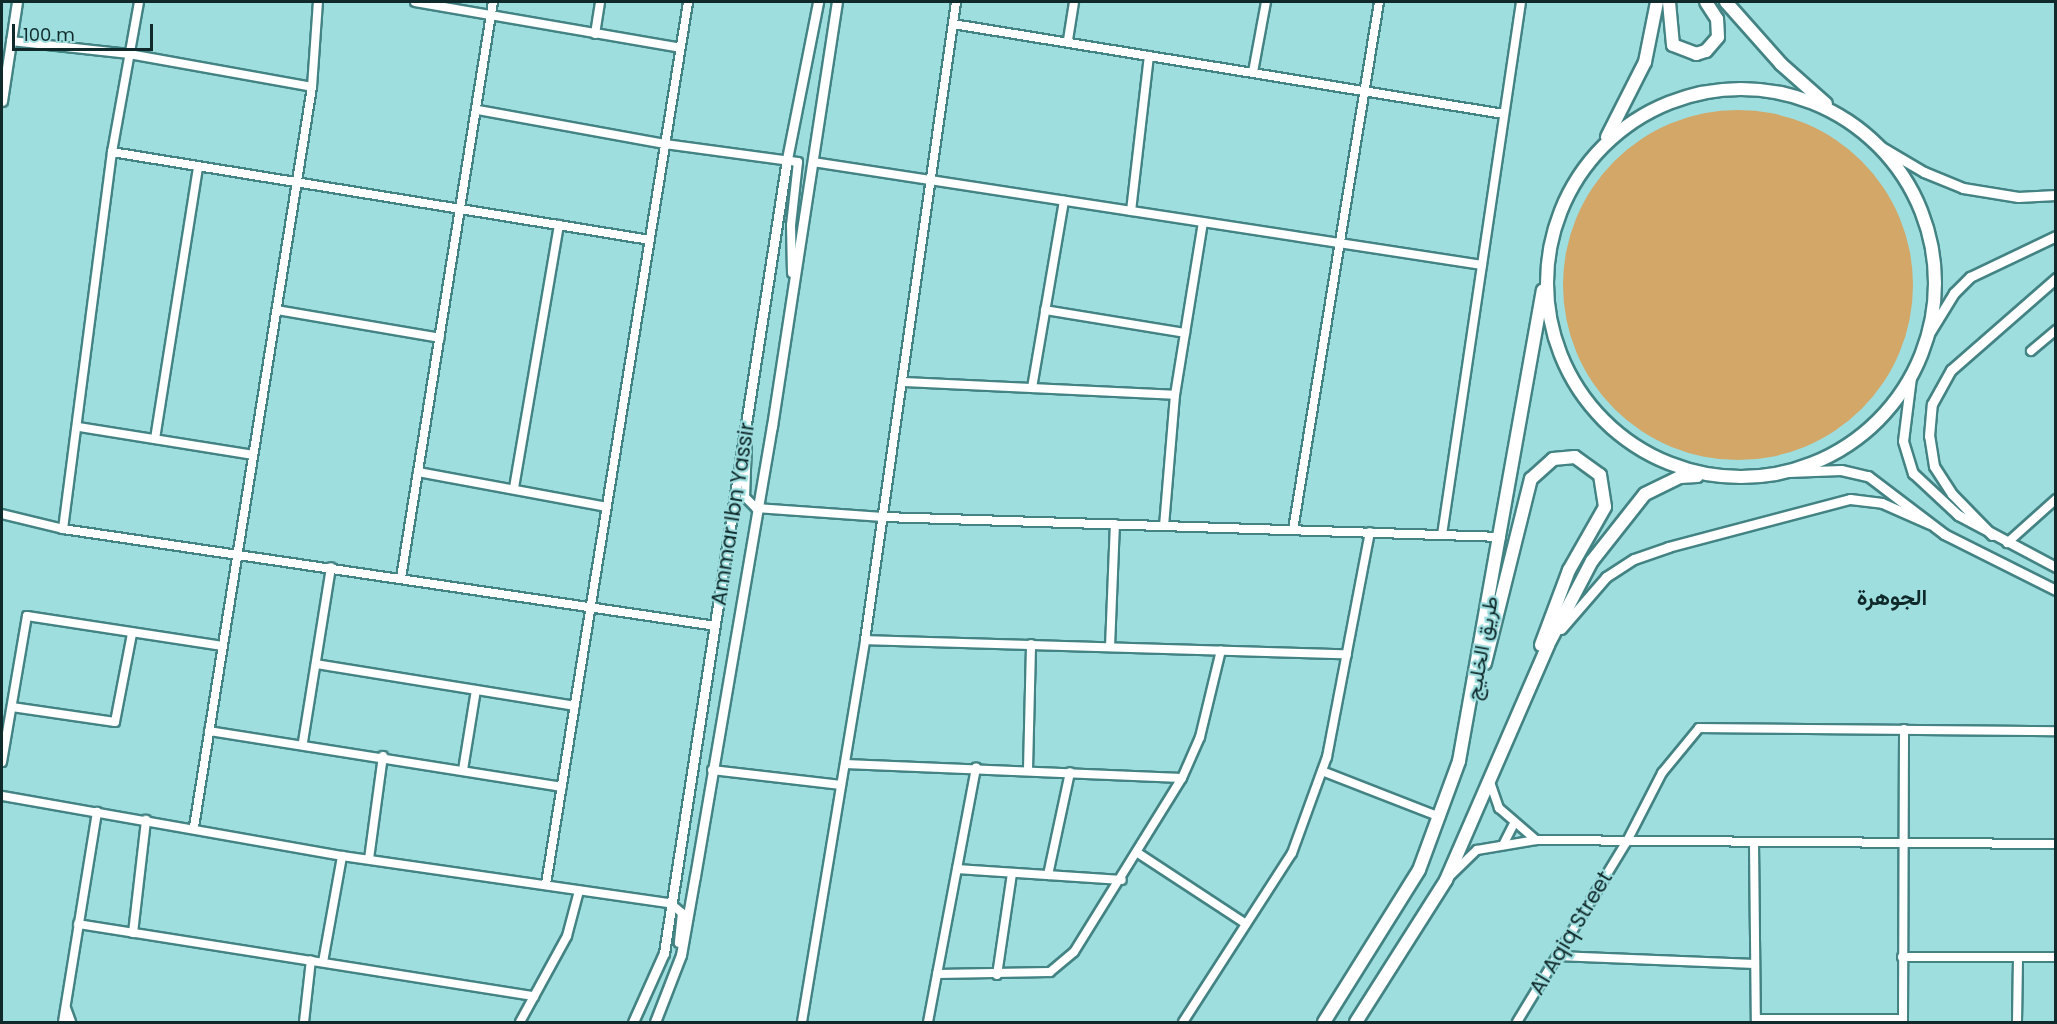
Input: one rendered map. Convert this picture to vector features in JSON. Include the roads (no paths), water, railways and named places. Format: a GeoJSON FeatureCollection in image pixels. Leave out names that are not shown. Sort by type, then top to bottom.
{"type":"FeatureCollection","features":[{"type":"Feature","properties":{"kind":"main road"},"geometry":{"type":"LineString","coordinates":[[1657,2],[1652,36],[1635,86],[1559,214],[1551,242],[1547,295],[1551,325],[1582,395],[1618,435],[1664,462],[1716,477]]}},
{"type":"Feature","properties":{"kind":"main road"},"geometry":{"type":"LineString","coordinates":[[1669,2],[1673,45],[1696,54],[1706,51],[1718,37],[1718,19],[1706,2]]}},
{"type":"Feature","properties":{"kind":"main road"},"geometry":{"type":"LineString","coordinates":[[1356,1023],[1446,880],[1548,645],[1592,561],[1635,503],[1680,477],[1788,472],[1837,453],[1879,420],[1911,377],[1927,337],[1935,286],[1929,234],[1909,186],[1878,145],[1780,64],[1726,2]]}},
{"type":"Feature","properties":{"kind":"main road"},"geometry":{"type":"LineString","coordinates":[[1588,163],[1642,115],[1679,98],[1719,89],[1779,92],[1839,114]]}},
{"type":"Feature","properties":{"kind":"main road","name":"طريق الخليج"},"geometry":{"type":"LineString","coordinates":[[1324,1023],[1400,905],[1440,817],[1471,711],[1551,242]]}},
{"type":"Feature","properties":{"kind":"main road"},"geometry":{"type":"LineString","coordinates":[[1471,711],[1501,614],[1532,479],[1553,459],[1575,458],[1600,475],[1605,507],[1555,600],[1519,711]]}},
{"type":"Feature","properties":{"kind":"street"},"geometry":{"type":"LineString","coordinates":[[2,101],[17,2]]}},
{"type":"Feature","properties":{"kind":"street"},"geometry":{"type":"LineString","coordinates":[[63,529],[79,427],[112,152],[139,2]]}},
{"type":"Feature","properties":{"kind":"street"},"geometry":{"type":"LineString","coordinates":[[194,828],[312,87],[318,2]]}},
{"type":"Feature","properties":{"kind":"street"},"geometry":{"type":"LineString","coordinates":[[415,2],[491,18],[680,48]]}},
{"type":"Feature","properties":{"kind":"street"},"geometry":{"type":"LineString","coordinates":[[401,578],[478,110],[493,2]]}},
{"type":"Feature","properties":{"kind":"street"},"geometry":{"type":"LineString","coordinates":[[595,34],[600,2]]}},
{"type":"Feature","properties":{"kind":"street"},"geometry":{"type":"LineString","coordinates":[[546,884],[688,2]]}},
{"type":"Feature","properties":{"kind":"street","name":"Ammar Ibn Yassir"},"geometry":{"type":"LineString","coordinates":[[633,1023],[664,953],[788,159],[818,2]]}},
{"type":"Feature","properties":{"kind":"street","name":"Ammar Ibn Yassir"},"geometry":{"type":"LineString","coordinates":[[655,1023],[678,964],[793,295],[837,2]]}},
{"type":"Feature","properties":{"kind":"street"},"geometry":{"type":"LineString","coordinates":[[802,1023],[866,639],[956,2]]}},
{"type":"Feature","properties":{"kind":"street"},"geometry":{"type":"LineString","coordinates":[[1068,40],[1074,2]]}},
{"type":"Feature","properties":{"kind":"street"},"geometry":{"type":"LineString","coordinates":[[1253,72],[1266,2]]}},
{"type":"Feature","properties":{"kind":"street"},"geometry":{"type":"LineString","coordinates":[[1293,530],[1379,2]]}},
{"type":"Feature","properties":{"kind":"street"},"geometry":{"type":"LineString","coordinates":[[1442,535],[1521,2]]}},
{"type":"Feature","properties":{"kind":"street"},"geometry":{"type":"LineString","coordinates":[[953,24],[1068,40],[1149,56],[1504,114]]}},
{"type":"Feature","properties":{"kind":"street"},"geometry":{"type":"LineString","coordinates":[[11,41],[129,54],[312,87]]}},
{"type":"Feature","properties":{"kind":"street"},"geometry":{"type":"LineString","coordinates":[[1131,211],[1149,56]]}},
{"type":"Feature","properties":{"kind":"street"},"geometry":{"type":"LineString","coordinates":[[478,110],[665,144],[798,162],[791,225],[793,295]]}},
{"type":"Feature","properties":{"kind":"street"},"geometry":{"type":"LineString","coordinates":[[1878,145],[1924,172],[1963,188],[2018,197],[2055,195]]}},
{"type":"Feature","properties":{"kind":"street"},"geometry":{"type":"LineString","coordinates":[[112,152],[650,240]]}},
{"type":"Feature","properties":{"kind":"street"},"geometry":{"type":"LineString","coordinates":[[813,162],[1482,265]]}},
{"type":"Feature","properties":{"kind":"street"},"geometry":{"type":"LineString","coordinates":[[154,439],[198,167]]}},
{"type":"Feature","properties":{"kind":"street"},"geometry":{"type":"LineString","coordinates":[[1032,388],[1064,201]]}},
{"type":"Feature","properties":{"kind":"street"},"geometry":{"type":"LineString","coordinates":[[1164,526],[1175,395],[1203,222]]}},
{"type":"Feature","properties":{"kind":"street"},"geometry":{"type":"LineString","coordinates":[[514,488],[559,225]]}},
{"type":"Feature","properties":{"kind":"street"},"geometry":{"type":"LineString","coordinates":[[1927,337],[1954,292],[1970,277],[2055,236]]}},
{"type":"Feature","properties":{"kind":"street"},"geometry":{"type":"LineString","coordinates":[[1992,535],[1952,494],[1934,466],[1929,436],[1932,404],[1951,370],[2055,278]]}},
{"type":"Feature","properties":{"kind":"street"},"geometry":{"type":"LineString","coordinates":[[277,310],[440,338]]}},
{"type":"Feature","properties":{"kind":"street"},"geometry":{"type":"LineString","coordinates":[[1045,310],[1185,333]]}},
{"type":"Feature","properties":{"kind":"street"},"geometry":{"type":"LineString","coordinates":[[2031,351],[2055,330]]}},
{"type":"Feature","properties":{"kind":"street"},"geometry":{"type":"LineString","coordinates":[[1911,377],[1903,441],[1913,473],[1939,501],[1992,535],[2055,567]]}},
{"type":"Feature","properties":{"kind":"street"},"geometry":{"type":"LineString","coordinates":[[903,382],[1175,395]]}},
{"type":"Feature","properties":{"kind":"street"},"geometry":{"type":"LineString","coordinates":[[748,421],[745,497],[756,508],[884,517],[1501,537]]}},
{"type":"Feature","properties":{"kind":"street"},"geometry":{"type":"LineString","coordinates":[[79,427],[254,455]]}},
{"type":"Feature","properties":{"kind":"street"},"geometry":{"type":"LineString","coordinates":[[1788,472],[1841,470],[1868,476],[1930,524]]}},
{"type":"Feature","properties":{"kind":"street"},"geometry":{"type":"LineString","coordinates":[[418,472],[514,488],[606,507]]}},
{"type":"Feature","properties":{"kind":"street"},"geometry":{"type":"LineString","coordinates":[[1548,645],[1606,577],[1634,559],[1668,547],[1850,499],[1881,503],[1930,524],[2055,590]]}},
{"type":"Feature","properties":{"kind":"street"},"geometry":{"type":"LineString","coordinates":[[2007,543],[2055,499]]}},
{"type":"Feature","properties":{"kind":"street"},"geometry":{"type":"LineString","coordinates":[[2,514],[63,529],[331,567],[590,610],[716,626]]}},
{"type":"Feature","properties":{"kind":"street"},"geometry":{"type":"LineString","coordinates":[[1110,647],[1115,524]]}},
{"type":"Feature","properties":{"kind":"street"},"geometry":{"type":"LineString","coordinates":[[1183,1023],[1292,853],[1322,771],[1370,532]]}},
{"type":"Feature","properties":{"kind":"street"},"geometry":{"type":"LineString","coordinates":[[303,742],[331,567]]}},
{"type":"Feature","properties":{"kind":"street"},"geometry":{"type":"LineString","coordinates":[[2,762],[27,616],[132,634],[223,646]]}},
{"type":"Feature","properties":{"kind":"street"},"geometry":{"type":"LineString","coordinates":[[12,707],[115,722],[132,634]]}},
{"type":"Feature","properties":{"kind":"street"},"geometry":{"type":"LineString","coordinates":[[866,639],[1347,654]]}},
{"type":"Feature","properties":{"kind":"street"},"geometry":{"type":"LineString","coordinates":[[1028,770],[1031,644]]}},
{"type":"Feature","properties":{"kind":"street"},"geometry":{"type":"LineString","coordinates":[[937,974],[997,975],[1050,972],[1074,952],[1122,880],[1182,778],[1200,737],[1221,650]]}},
{"type":"Feature","properties":{"kind":"street"},"geometry":{"type":"LineString","coordinates":[[316,664],[574,706]]}},
{"type":"Feature","properties":{"kind":"street"},"geometry":{"type":"LineString","coordinates":[[463,770],[476,690]]}},
{"type":"Feature","properties":{"kind":"street","name":"Al Aqiq Street"},"geometry":{"type":"LineString","coordinates":[[1517,1023],[1626,843],[1662,773],[1699,728],[1904,729]]}},
{"type":"Feature","properties":{"kind":"street"},"geometry":{"type":"LineString","coordinates":[[1754,843],[1756,1021],[1903,1021],[1901,844],[1904,729],[2055,731]]}},
{"type":"Feature","properties":{"kind":"street"},"geometry":{"type":"LineString","coordinates":[[209,731],[303,742],[562,787]]}},
{"type":"Feature","properties":{"kind":"street"},"geometry":{"type":"LineString","coordinates":[[369,860],[383,756]]}},
{"type":"Feature","properties":{"kind":"street"},"geometry":{"type":"LineString","coordinates":[[845,764],[976,767],[1182,778]]}},
{"type":"Feature","properties":{"kind":"street"},"geometry":{"type":"LineString","coordinates":[[928,1023],[976,767]]}},
{"type":"Feature","properties":{"kind":"street"},"geometry":{"type":"LineString","coordinates":[[712,770],[841,784]]}},
{"type":"Feature","properties":{"kind":"street"},"geometry":{"type":"LineString","coordinates":[[1322,771],[1440,817]]}},
{"type":"Feature","properties":{"kind":"street"},"geometry":{"type":"LineString","coordinates":[[1048,875],[1070,772]]}},
{"type":"Feature","properties":{"kind":"street"},"geometry":{"type":"LineString","coordinates":[[1490,778],[1499,808],[1536,840]]}},
{"type":"Feature","properties":{"kind":"street"},"geometry":{"type":"LineString","coordinates":[[2,796],[194,828],[342,856],[670,903],[682,914],[678,964]]}},
{"type":"Feature","properties":{"kind":"street"},"geometry":{"type":"LineString","coordinates":[[63,1023],[97,812]]}},
{"type":"Feature","properties":{"kind":"street"},"geometry":{"type":"LineString","coordinates":[[133,933],[146,820]]}},
{"type":"Feature","properties":{"kind":"street"},"geometry":{"type":"LineString","coordinates":[[1502,846],[1514,823]]}},
{"type":"Feature","properties":{"kind":"street"},"geometry":{"type":"LineString","coordinates":[[1446,880],[1477,850],[1536,840],[1626,843],[2055,844]]}},
{"type":"Feature","properties":{"kind":"street"},"geometry":{"type":"LineString","coordinates":[[1138,853],[1246,924]]}},
{"type":"Feature","properties":{"kind":"street"},"geometry":{"type":"LineString","coordinates":[[323,962],[342,856]]}},
{"type":"Feature","properties":{"kind":"street"},"geometry":{"type":"LineString","coordinates":[[957,869],[1122,880]]}},
{"type":"Feature","properties":{"kind":"street"},"geometry":{"type":"LineString","coordinates":[[997,975],[1012,873]]}},
{"type":"Feature","properties":{"kind":"street"},"geometry":{"type":"LineString","coordinates":[[520,1023],[567,936],[579,891]]}},
{"type":"Feature","properties":{"kind":"street"},"geometry":{"type":"LineString","coordinates":[[78,924],[534,996]]}},
{"type":"Feature","properties":{"kind":"street"},"geometry":{"type":"LineString","coordinates":[[1557,956],[1755,964]]}},
{"type":"Feature","properties":{"kind":"street"},"geometry":{"type":"LineString","coordinates":[[1902,957],[2055,957]]}},
{"type":"Feature","properties":{"kind":"street"},"geometry":{"type":"LineString","coordinates":[[2017,1023],[2018,957]]}},
{"type":"Feature","properties":{"kind":"street"},"geometry":{"type":"LineString","coordinates":[[304,1023],[311,960]]}},
{"type":"Feature","properties":{"kind":"street"},"geometry":{"type":"LineString","coordinates":[[65,1007],[71,1023]]}},
{"type":"Feature","properties":{"kind":"district","name":"الجوهرة"},"geometry":{"type":"Point","coordinates":[1892,598]}}]}
